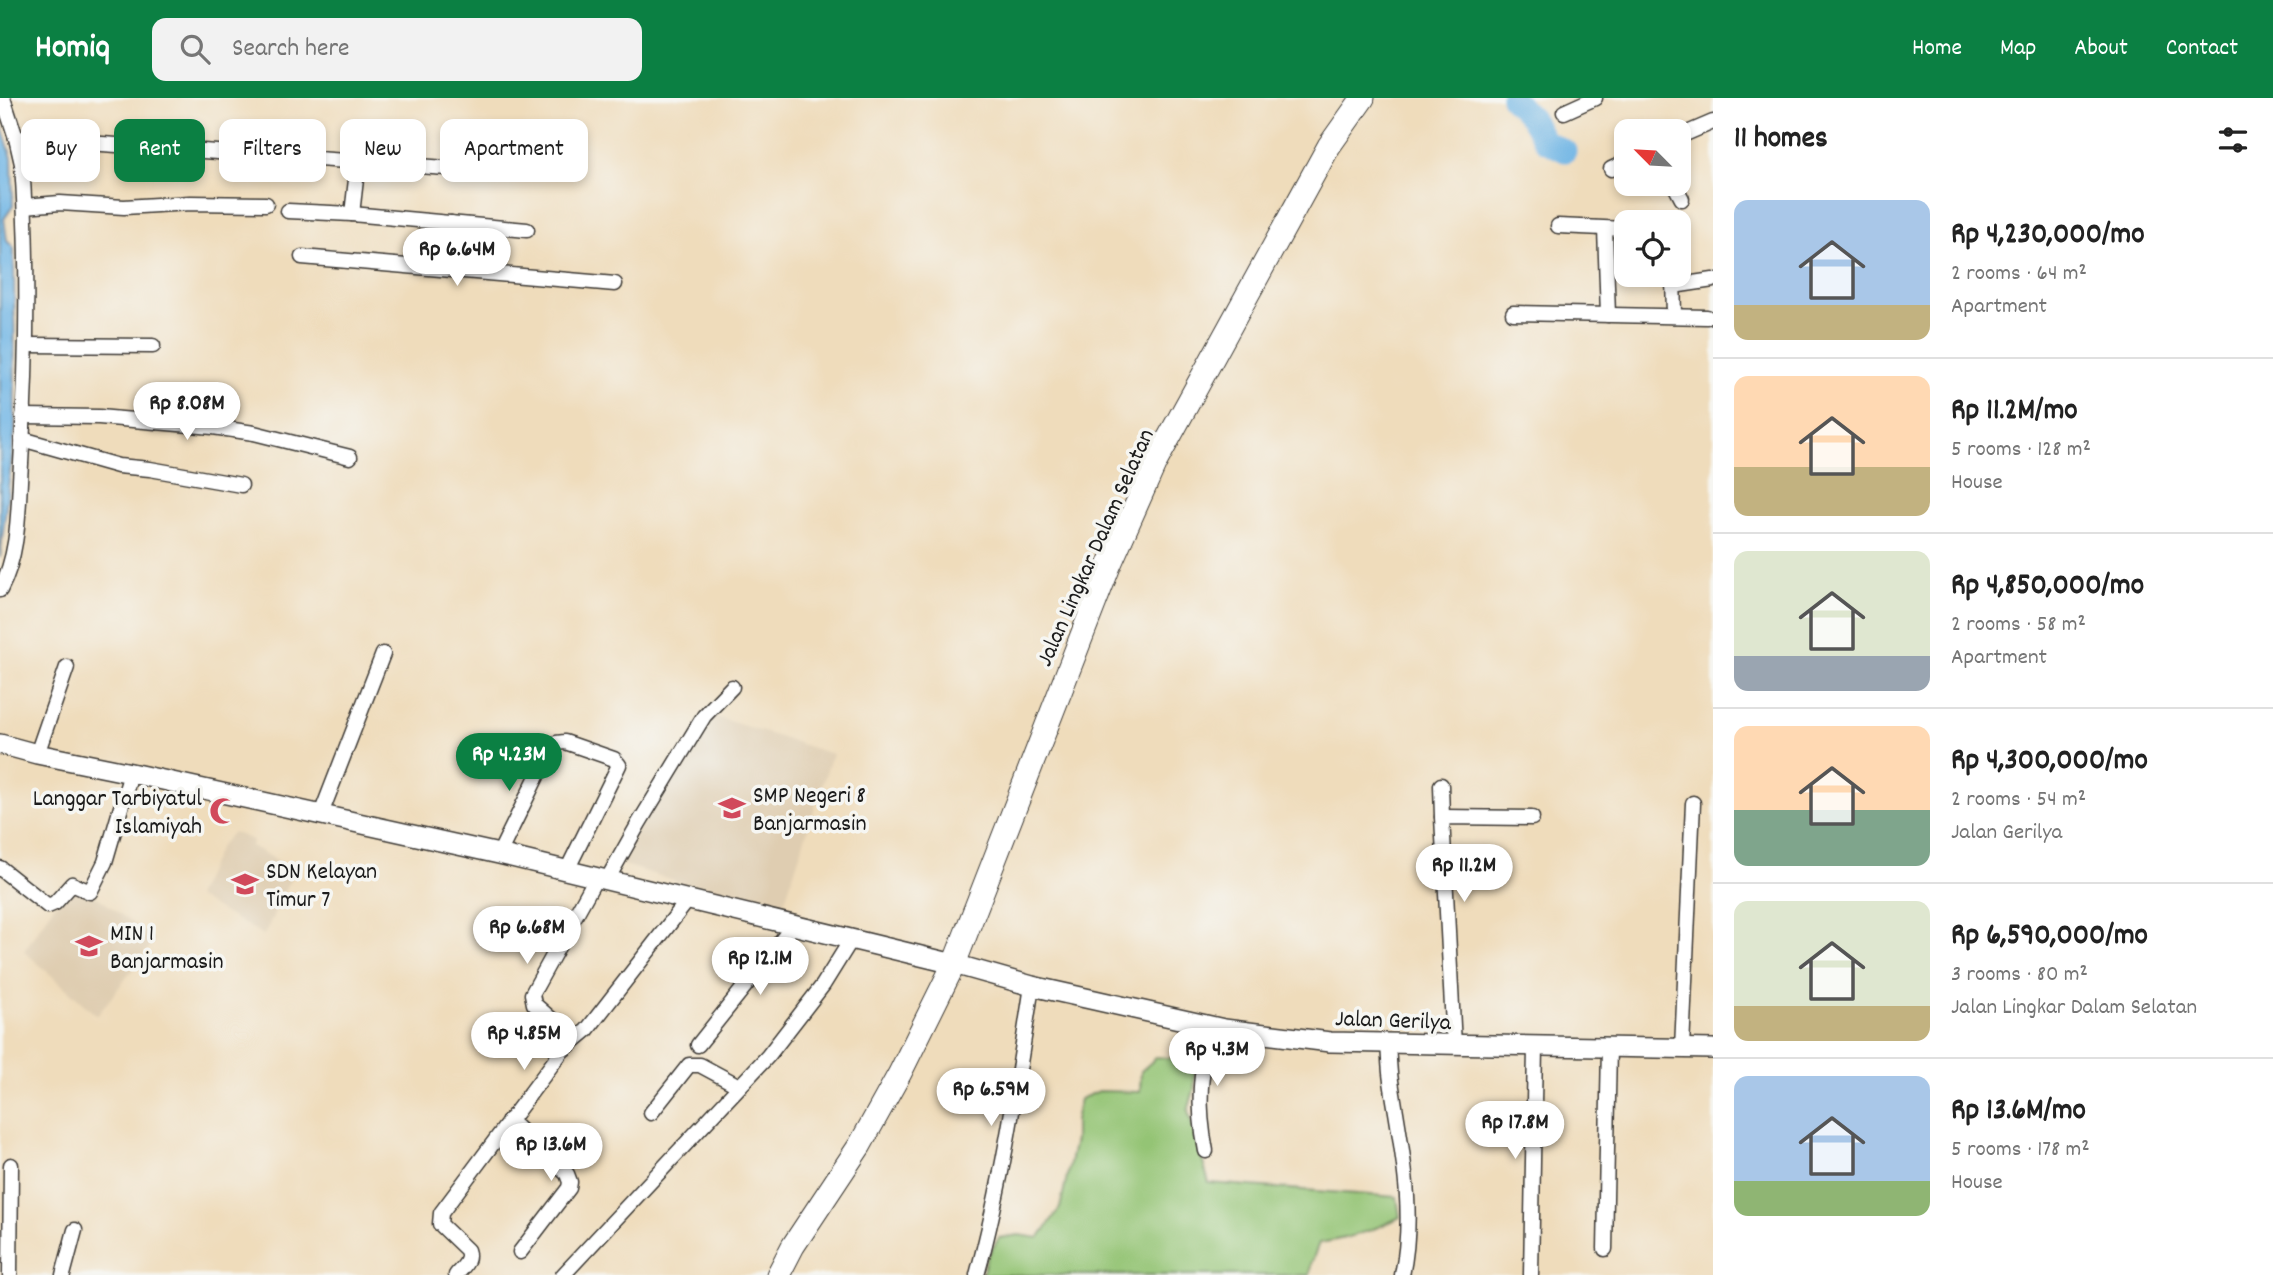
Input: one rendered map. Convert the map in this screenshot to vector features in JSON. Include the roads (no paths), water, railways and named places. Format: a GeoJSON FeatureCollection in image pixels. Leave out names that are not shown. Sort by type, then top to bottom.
{"type":"FeatureCollection","features":[{"type":"Feature","properties":{"kind":"main road","name":"Jalan Lingkar Dalam Selatan"},"geometry":{"type":"LineString","coordinates":[[954,964],[948,955],[1100,561],[1160,432],[1266,242],[1351,98]]}},
{"type":"Feature","properties":{"kind":"main road","name":"Jalan Lingkar Dalam Selatan"},"geometry":{"type":"LineString","coordinates":[[778,1275],[793,1246],[866,1133],[900,1073],[954,964],[1109,566],[1155,463],[1329,146],[1363,98]]}},
{"type":"Feature","properties":{"kind":"street"},"geometry":{"type":"LineString","coordinates":[[0,590],[14,554],[27,345],[22,163],[3,98]]}},
{"type":"Feature","properties":{"kind":"street"},"geometry":{"type":"LineString","coordinates":[[1564,112],[1595,98]]}},
{"type":"Feature","properties":{"kind":"street"},"geometry":{"type":"LineString","coordinates":[[1691,131],[1713,122]]}},
{"type":"Feature","properties":{"kind":"street"},"geometry":{"type":"LineString","coordinates":[[16,138],[340,161]]}},
{"type":"Feature","properties":{"kind":"street"},"geometry":{"type":"LineString","coordinates":[[352,214],[356,182]]}},
{"type":"Feature","properties":{"kind":"street"},"geometry":{"type":"LineString","coordinates":[[1680,196],[1682,200]]}},
{"type":"Feature","properties":{"kind":"street"},"geometry":{"type":"LineString","coordinates":[[25,206],[60,203],[124,207],[190,203],[266,204]]}},
{"type":"Feature","properties":{"kind":"street"},"geometry":{"type":"LineString","coordinates":[[288,211],[527,230]]}},
{"type":"Feature","properties":{"kind":"street"},"geometry":{"type":"LineString","coordinates":[[446,270],[451,223]]}},
{"type":"Feature","properties":{"kind":"street"},"geometry":{"type":"LineString","coordinates":[[1558,226],[1614,229]]}},
{"type":"Feature","properties":{"kind":"street"},"geometry":{"type":"LineString","coordinates":[[1605,229],[1608,315]]}},
{"type":"Feature","properties":{"kind":"street"},"geometry":{"type":"LineString","coordinates":[[302,257],[615,284]]}},
{"type":"Feature","properties":{"kind":"street"},"geometry":{"type":"LineString","coordinates":[[1691,281],[1713,280]]}},
{"type":"Feature","properties":{"kind":"street"},"geometry":{"type":"LineString","coordinates":[[1673,287],[1674,316]]}},
{"type":"Feature","properties":{"kind":"street"},"geometry":{"type":"LineString","coordinates":[[1513,313],[1707,317]]}},
{"type":"Feature","properties":{"kind":"street"},"geometry":{"type":"LineString","coordinates":[[27,345],[153,346]]}},
{"type":"Feature","properties":{"kind":"street"},"geometry":{"type":"LineString","coordinates":[[23,416],[99,416],[213,427],[254,433],[350,457]]}},
{"type":"Feature","properties":{"kind":"street"},"geometry":{"type":"LineString","coordinates":[[22,439],[118,466],[241,485]]}},
{"type":"Feature","properties":{"kind":"street"},"geometry":{"type":"LineString","coordinates":[[321,814],[383,654]]}},
{"type":"Feature","properties":{"kind":"street"},"geometry":{"type":"LineString","coordinates":[[37,754],[67,667]]}},
{"type":"Feature","properties":{"kind":"street"},"geometry":{"type":"LineString","coordinates":[[575,1039],[534,1004],[532,994],[704,716],[732,687]]}},
{"type":"Feature","properties":{"kind":"street"},"geometry":{"type":"LineString","coordinates":[[499,853],[551,749],[559,741],[565,742],[614,759],[619,765],[567,870]]}},
{"type":"Feature","properties":{"kind":"street","name":"Jalan Gerilya"},"geometry":{"type":"LineString","coordinates":[[0,744],[499,853],[954,964],[1032,986],[1210,1026],[1288,1038],[1388,1043],[1713,1049]]}},
{"type":"Feature","properties":{"kind":"street"},"geometry":{"type":"LineString","coordinates":[[0,868],[48,906],[55,903],[72,884],[90,892],[105,862],[131,773]]}},
{"type":"Feature","properties":{"kind":"street"},"geometry":{"type":"LineString","coordinates":[[1441,785],[1454,1045]]}},
{"type":"Feature","properties":{"kind":"street"},"geometry":{"type":"LineString","coordinates":[[1682,1048],[1693,803]]}},
{"type":"Feature","properties":{"kind":"street"},"geometry":{"type":"LineString","coordinates":[[1442,817],[1532,818]]}},
{"type":"Feature","properties":{"kind":"street"},"geometry":{"type":"LineString","coordinates":[[456,1275],[469,1260],[469,1255],[440,1224],[439,1219],[562,1051],[587,1030],[688,900]]}},
{"type":"Feature","properties":{"kind":"street"},"geometry":{"type":"LineString","coordinates":[[698,1045],[793,926]]}},
{"type":"Feature","properties":{"kind":"street"},"geometry":{"type":"LineString","coordinates":[[563,1275],[768,1056],[851,940]]}},
{"type":"Feature","properties":{"kind":"street"},"geometry":{"type":"LineString","coordinates":[[977,1275],[993,1219],[1032,986]]}},
{"type":"Feature","properties":{"kind":"street"},"geometry":{"type":"LineString","coordinates":[[1206,1151],[1199,1090],[1210,1026]]}},
{"type":"Feature","properties":{"kind":"street"},"geometry":{"type":"LineString","coordinates":[[1388,1043],[1408,1191],[1408,1240],[1402,1275]]}},
{"type":"Feature","properties":{"kind":"street"},"geometry":{"type":"LineString","coordinates":[[1531,1275],[1535,1046]]}},
{"type":"Feature","properties":{"kind":"street"},"geometry":{"type":"LineString","coordinates":[[1605,1249],[1609,1047]]}},
{"type":"Feature","properties":{"kind":"street"},"geometry":{"type":"LineString","coordinates":[[651,1113],[689,1065],[700,1065],[739,1086]]}},
{"type":"Feature","properties":{"kind":"street"},"geometry":{"type":"LineString","coordinates":[[509,1120],[567,1174],[570,1182],[569,1188],[520,1252]]}},
{"type":"Feature","properties":{"kind":"street"},"geometry":{"type":"LineString","coordinates":[[10,1275],[11,1165]]}},
{"type":"Feature","properties":{"kind":"street"},"geometry":{"type":"LineString","coordinates":[[63,1275],[75,1230]]}},
{"type":"Feature","properties":{"kind":"water"},"geometry":{"type":"Polygon","coordinates":[[[0,121],[12,158],[13,206],[4,219],[7,241],[14,248],[15,430],[0,558],[0,121]]]}},
{"type":"Feature","properties":{"kind":"waterway"},"geometry":{"type":"LineString","coordinates":[[1512,98],[1532,119],[1545,141],[1565,151]]}},
{"type":"Feature","properties":{"kind":"place","name":"SMP Negeri 8 Banjarmasin"},"geometry":{"type":"Point","coordinates":[732,808]}},
{"type":"Feature","properties":{"kind":"place","name":"Langgar Tarbiyatul Islamiyah"},"geometry":{"type":"Point","coordinates":[223,811]}},
{"type":"Feature","properties":{"kind":"place","name":"SDN Kelayan Timur 7"},"geometry":{"type":"Point","coordinates":[245,884]}},
{"type":"Feature","properties":{"kind":"place","name":"MIN 1 Banjarmasin"},"geometry":{"type":"Point","coordinates":[89,946]}}]}
